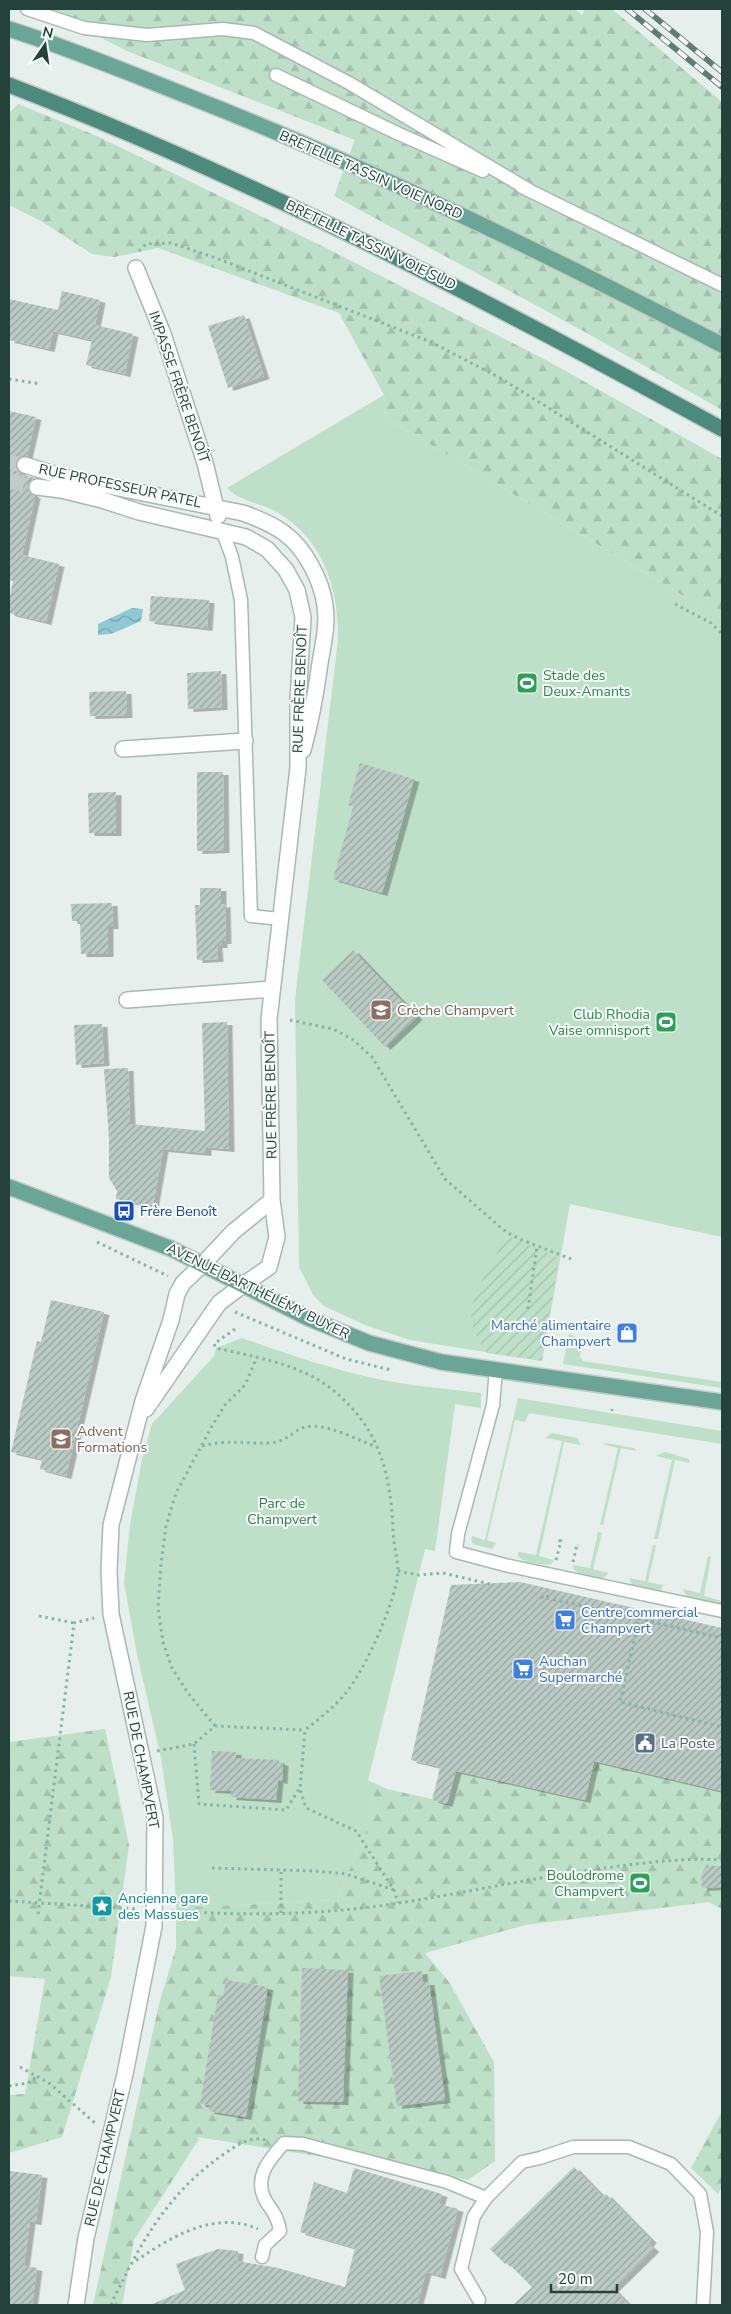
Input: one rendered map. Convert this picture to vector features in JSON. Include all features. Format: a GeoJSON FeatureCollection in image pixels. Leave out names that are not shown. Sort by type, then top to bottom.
{"type":"FeatureCollection","features":[{"type":"Feature","properties":{"kind":"highway","name":"BRETELLE TASSIN VOIE SUD"},"geometry":{"type":"LineString","coordinates":[[9,85],[176,152],[299,209],[564,343],[722,430]]}},
{"type":"Feature","properties":{"kind":"main road","name":"BRETELLE TASSIN VOIE NORD"},"geometry":{"type":"LineString","coordinates":[[9,29],[130,73],[369,171],[599,282],[722,345]]}},
{"type":"Feature","properties":{"kind":"main road","name":"AVENUE BARTHÉLÉMY BUYER"},"geometry":{"type":"LineString","coordinates":[[9,1187],[172,1249],[308,1318],[369,1344],[441,1362],[722,1402]]}},
{"type":"Feature","properties":{"kind":"street","name":"IMPASSE FRÈRE BENOÎT"},"geometry":{"type":"LineString","coordinates":[[136,268],[164,334],[205,463],[215,507]]}},
{"type":"Feature","properties":{"kind":"street","name":"RUE PROFESSEUR PATEL"},"geometry":{"type":"LineString","coordinates":[[25,465],[73,479],[215,507]]}},
{"type":"Feature","properties":{"kind":"street","name":"RUE PROFESSEUR PATEL"},"geometry":{"type":"LineString","coordinates":[[37,487],[78,494],[139,512],[222,530]]}},
{"type":"Feature","properties":{"kind":"street"},"geometry":{"type":"LineString","coordinates":[[215,507],[222,530]]}},
{"type":"Feature","properties":{"kind":"street","name":"RUE FRÈRE BENOÎT"},"geometry":{"type":"LineString","coordinates":[[215,507],[243,513],[264,521],[286,534],[301,551],[318,579],[326,606],[324,634],[314,710],[298,768]]}},
{"type":"Feature","properties":{"kind":"street","name":"RUE FRÈRE BENOÎT"},"geometry":{"type":"LineString","coordinates":[[222,530],[246,536],[267,549],[286,570],[296,590],[303,616],[298,700],[298,768],[269,1019],[272,1200],[276,1237],[269,1267],[243,1285]]}},
{"type":"Feature","properties":{"kind":"street"},"geometry":{"type":"LineString","coordinates":[[123,749],[246,741]]}},
{"type":"Feature","properties":{"kind":"street"},"geometry":{"type":"LineString","coordinates":[[127,1000],[272,989]]}},
{"type":"Feature","properties":{"kind":"street","name":"RUE DE CHAMPVERT"},"geometry":{"type":"LineString","coordinates":[[76,2305],[86,2238],[125,2074],[154,1926],[155,1910],[155,1818],[111,1614],[108,1571],[112,1525],[142,1401],[171,1320],[177,1294],[183,1284],[233,1232],[272,1200]]}},
{"type":"Feature","properties":{"kind":"street","name":"RUE DE CHAMPVERT"},"geometry":{"type":"LineString","coordinates":[[138,1421],[219,1303],[243,1285]]}},
{"type":"Feature","properties":{"kind":"lane"},"geometry":{"type":"LineString","coordinates":[[27,9],[84,28],[147,35],[223,29],[254,33],[349,83],[529,190]]}},
{"type":"Feature","properties":{"kind":"lane"},"geometry":{"type":"LineString","coordinates":[[276,75],[399,134],[529,190],[722,285]]}},
{"type":"Feature","properties":{"kind":"lane"},"geometry":{"type":"LineString","coordinates":[[222,530],[232,557],[241,600],[251,916],[280,919]]}},
{"type":"Feature","properties":{"kind":"lane"},"geometry":{"type":"LineString","coordinates":[[496,1369],[493,1405],[458,1534],[456,1552],[505,1565],[722,1611]]}},
{"type":"Feature","properties":{"kind":"lane"},"geometry":{"type":"LineString","coordinates":[[262,2257],[265,2245],[280,2231],[278,2217],[262,2193],[261,2179],[267,2162],[284,2143],[303,2144],[447,2182],[486,2198]]}},
{"type":"Feature","properties":{"kind":"lane"},"geometry":{"type":"LineString","coordinates":[[479,2300],[461,2269],[474,2216],[486,2198],[522,2162],[573,2147],[629,2146],[671,2164],[700,2194],[708,2232],[703,2305]]}},
{"type":"Feature","properties":{"kind":"path"},"geometry":{"type":"LineString","coordinates":[[136,268],[136,253],[146,244],[171,243],[216,258],[431,342],[502,379],[722,516]]}},
{"type":"Feature","properties":{"kind":"path"},"geometry":{"type":"LineString","coordinates":[[9,380],[41,384]]}},
{"type":"Feature","properties":{"kind":"path"},"geometry":{"type":"LineString","coordinates":[[675,604],[711,624],[722,634]]}},
{"type":"Feature","properties":{"kind":"path"},"geometry":{"type":"LineString","coordinates":[[290,1020],[333,1029],[352,1039],[372,1057],[446,1179],[506,1232],[572,1259]]}},
{"type":"Feature","properties":{"kind":"path"},"geometry":{"type":"LineString","coordinates":[[528,1310],[537,1246]]}},
{"type":"Feature","properties":{"kind":"path"},"geometry":{"type":"LineString","coordinates":[[235,1329],[214,1344],[216,1348],[257,1357],[304,1372],[333,1390],[359,1416],[380,1448],[393,1505],[393,1529],[398,1571],[385,1618],[362,1666],[346,1693],[305,1730],[300,1789],[306,1808],[356,1831],[394,1890],[398,1903]]}},
{"type":"Feature","properties":{"kind":"path"},"geometry":{"type":"LineString","coordinates":[[215,1726],[188,1693],[172,1668],[163,1642],[158,1608],[166,1526],[176,1493],[190,1464],[225,1405],[245,1385],[257,1357]]}},
{"type":"Feature","properties":{"kind":"path"},"geometry":{"type":"LineString","coordinates":[[202,1446],[236,1441],[272,1443],[284,1440],[304,1427],[316,1426],[380,1448]]}},
{"type":"Feature","properties":{"kind":"path"},"geometry":{"type":"LineString","coordinates":[[558,1540],[562,1541],[556,1563],[564,1563]]}},
{"type":"Feature","properties":{"kind":"path"},"geometry":{"type":"LineString","coordinates":[[572,1565],[578,1545]]}},
{"type":"Feature","properties":{"kind":"path"},"geometry":{"type":"LineString","coordinates":[[398,1571],[419,1575],[443,1573],[490,1584]]}},
{"type":"Feature","properties":{"kind":"path"},"geometry":{"type":"LineString","coordinates":[[547,1598],[722,1638]]}},
{"type":"Feature","properties":{"kind":"path"},"geometry":{"type":"LineString","coordinates":[[39,1616],[74,1623],[111,1614]]}},
{"type":"Feature","properties":{"kind":"path"},"geometry":{"type":"LineString","coordinates":[[639,1619],[620,1702],[722,1726]]}},
{"type":"Feature","properties":{"kind":"path"},"geometry":{"type":"LineString","coordinates":[[38,1914],[74,1623]]}},
{"type":"Feature","properties":{"kind":"path"},"geometry":{"type":"LineString","coordinates":[[142,1754],[194,1744],[215,1726],[305,1730]]}},
{"type":"Feature","properties":{"kind":"path"},"geometry":{"type":"LineString","coordinates":[[194,1744],[198,1804],[286,1810],[300,1789]]}},
{"type":"Feature","properties":{"kind":"path"},"geometry":{"type":"LineString","coordinates":[[9,1900],[155,1910],[281,1913],[329,1911],[398,1903],[591,1869],[690,1858],[722,1860]]}},
{"type":"Feature","properties":{"kind":"path"},"geometry":{"type":"LineString","coordinates":[[212,1868],[316,1871],[346,1874],[394,1890]]}},
{"type":"Feature","properties":{"kind":"path"},"geometry":{"type":"LineString","coordinates":[[281,1871],[281,1913]]}},
{"type":"Feature","properties":{"kind":"path"},"geometry":{"type":"LineString","coordinates":[[20,2067],[38,2076],[88,2115],[110,2137]]}},
{"type":"Feature","properties":{"kind":"path"},"geometry":{"type":"LineString","coordinates":[[9,2086],[28,2083],[38,2076]]}},
{"type":"Feature","properties":{"kind":"path"},"geometry":{"type":"LineString","coordinates":[[111,2305],[140,2246],[182,2188],[218,2158],[241,2142],[258,2138],[284,2143]]}},
{"type":"Feature","properties":{"kind":"path"},"geometry":{"type":"LineString","coordinates":[[131,2264],[158,2245],[179,2234],[203,2225],[232,2221],[258,2228],[268,2242]]}},
{"type":"Feature","properties":{"kind":"green space"},"geometry":{"type":"Polygon","coordinates":[[[45,9],[575,9],[582,15],[585,9],[612,9],[722,102],[722,410],[585,332],[334,196],[355,140],[127,51],[45,9]]]}},
{"type":"Feature","properties":{"kind":"green space"},"geometry":{"type":"Polygon","coordinates":[[[18,104],[97,136],[324,247],[546,360],[722,459],[722,619],[386,418],[384,395],[339,313],[158,248],[114,257],[92,254],[41,221],[9,205],[9,113],[18,104]]]}},
{"type":"Feature","properties":{"kind":"green space"},"geometry":{"type":"Polygon","coordinates":[[[384,395],[386,418],[722,619],[722,1237],[570,1204],[542,1361],[410,1340],[365,1325],[324,1306],[313,1295],[299,1267],[295,999],[338,640],[338,621],[331,583],[325,566],[305,535],[292,522],[275,511],[237,496],[227,488],[384,395]]]}},
{"type":"Feature","properties":{"kind":"green space"},"geometry":{"type":"Polygon","coordinates":[[[508,1236],[559,1258],[542,1361],[487,1353],[472,1324],[472,1307],[479,1288],[492,1261],[508,1236]]]}},
{"type":"Feature","properties":{"kind":"green space"},"geometry":{"type":"Polygon","coordinates":[[[569,1334],[582,1341],[580,1357],[583,1361],[722,1382],[722,1388],[563,1364],[569,1334]]]}},
{"type":"Feature","properties":{"kind":"green space","name":"Parc de Champvert"},"geometry":{"type":"Polygon","coordinates":[[[242,1338],[347,1372],[412,1385],[481,1393],[481,1408],[455,1404],[435,1551],[425,1549],[368,1780],[375,1809],[337,1900],[176,1908],[173,1840],[161,1758],[137,1654],[124,1583],[130,1525],[142,1459],[152,1424],[214,1356],[216,1348],[242,1338]]]}},
{"type":"Feature","properties":{"kind":"green space"},"geometry":{"type":"Polygon","coordinates":[[[518,1398],[722,1431],[722,1444],[529,1413],[525,1422],[515,1420],[487,1540],[496,1543],[492,1549],[473,1544],[471,1539],[472,1536],[485,1540],[518,1398]]]}},
{"type":"Feature","properties":{"kind":"green space"},"geometry":{"type":"Polygon","coordinates":[[[552,1433],[577,1438],[581,1445],[564,1442],[539,1556],[554,1560],[551,1564],[547,1565],[529,1562],[518,1556],[518,1552],[536,1555],[562,1441],[545,1438],[552,1433]]]}},
{"type":"Feature","properties":{"kind":"green space"},"geometry":{"type":"Polygon","coordinates":[[[602,1444],[634,1448],[637,1451],[621,1448],[603,1525],[600,1525],[618,1448],[602,1444]]]}},
{"type":"Feature","properties":{"kind":"green space"},"geometry":{"type":"Polygon","coordinates":[[[665,1452],[689,1459],[690,1463],[675,1460],[658,1539],[654,1539],[672,1460],[656,1456],[665,1452]]]}},
{"type":"Feature","properties":{"kind":"green space"},"geometry":{"type":"Polygon","coordinates":[[[598,1532],[602,1533],[593,1569],[609,1573],[602,1579],[579,1573],[574,1570],[573,1565],[590,1568],[598,1532]]]}},
{"type":"Feature","properties":{"kind":"green space"},"geometry":{"type":"Polygon","coordinates":[[[653,1545],[656,1546],[648,1582],[663,1585],[661,1590],[656,1591],[633,1587],[629,1578],[645,1581],[653,1545]]]}},
{"type":"Feature","properties":{"kind":"green space"},"geometry":{"type":"Polygon","coordinates":[[[708,1556],[711,1557],[704,1596],[722,1601],[722,1604],[699,1602],[689,1597],[683,1589],[700,1593],[708,1556]]]}},
{"type":"Feature","properties":{"kind":"green space"},"geometry":{"type":"Polygon","coordinates":[[[105,1729],[129,1845],[111,1977],[62,2137],[9,2153],[9,2095],[25,2094],[45,1979],[9,1976],[9,1742],[105,1729]]]}},
{"type":"Feature","properties":{"kind":"green space"},"geometry":{"type":"Polygon","coordinates":[[[594,1761],[722,1791],[722,1909],[709,1902],[525,1925],[425,1953],[449,1982],[494,2062],[495,2161],[468,2180],[197,2137],[199,2139],[134,2240],[122,2305],[93,2305],[159,2004],[176,1948],[176,1908],[337,1900],[375,1809],[368,1780],[387,1789],[432,1799],[438,1777],[453,1780],[456,1771],[585,1800],[594,1761]]]}},
{"type":"Feature","properties":{"kind":"green space"},"geometry":{"type":"Polygon","coordinates":[[[722,2111],[722,2187],[718,2194],[691,2168],[722,2111]]]}},
{"type":"Feature","properties":{"kind":"water"},"geometry":{"type":"Polygon","coordinates":[[[132,608],[143,609],[141,621],[111,634],[98,635],[98,624],[132,608]]]}},
{"type":"Feature","properties":{"kind":"building"},"geometry":{"type":"Polygon","coordinates":[[[62,291],[100,300],[95,325],[133,334],[125,374],[86,365],[92,340],[53,331],[49,349],[9,340],[9,299],[58,310],[62,291]]]}},
{"type":"Feature","properties":{"kind":"building"},"geometry":{"type":"Polygon","coordinates":[[[244,315],[264,376],[228,388],[208,326],[244,315]]]}},
{"type":"Feature","properties":{"kind":"building"},"geometry":{"type":"Polygon","coordinates":[[[9,411],[36,417],[27,456],[18,459],[16,467],[23,475],[35,478],[28,485],[29,491],[35,496],[22,555],[59,564],[46,622],[9,613],[9,600],[13,581],[9,580],[9,411]]]}},
{"type":"Feature","properties":{"kind":"building"},"geometry":{"type":"Polygon","coordinates":[[[151,596],[209,600],[207,628],[149,621],[151,596]]]}},
{"type":"Feature","properties":{"kind":"building"},"geometry":{"type":"Polygon","coordinates":[[[221,671],[222,707],[188,709],[187,673],[221,671]]]}},
{"type":"Feature","properties":{"kind":"building"},"geometry":{"type":"Polygon","coordinates":[[[126,691],[127,715],[90,716],[89,692],[126,691]]]}},
{"type":"Feature","properties":{"kind":"building"},"geometry":{"type":"Polygon","coordinates":[[[360,763],[414,779],[382,893],[333,879],[353,807],[348,805],[360,763]]]}},
{"type":"Feature","properties":{"kind":"building"},"geometry":{"type":"Polygon","coordinates":[[[197,772],[223,772],[224,850],[197,851],[197,772]]]}},
{"type":"Feature","properties":{"kind":"building"},"geometry":{"type":"Polygon","coordinates":[[[116,792],[116,833],[89,833],[88,793],[116,792]]]}},
{"type":"Feature","properties":{"kind":"building"},"geometry":{"type":"Polygon","coordinates":[[[200,888],[221,888],[221,905],[225,904],[226,941],[222,941],[222,945],[217,945],[218,959],[197,960],[195,905],[200,905],[200,888]]]}},
{"type":"Feature","properties":{"kind":"building"},"geometry":{"type":"Polygon","coordinates":[[[112,903],[113,926],[108,926],[108,954],[81,954],[80,921],[72,921],[71,904],[112,903]]]}},
{"type":"Feature","properties":{"kind":"building","name":"Crèche Champvert"},"geometry":{"type":"Polygon","coordinates":[[[353,950],[417,1017],[385,1047],[322,980],[353,950]]]}},
{"type":"Feature","properties":{"kind":"building"},"geometry":{"type":"Polygon","coordinates":[[[227,1022],[229,1149],[206,1147],[206,1153],[163,1149],[153,1206],[116,1199],[117,1191],[109,1178],[109,1138],[104,1069],[128,1068],[130,1124],[205,1131],[202,1023],[227,1022]]]}},
{"type":"Feature","properties":{"kind":"building"},"geometry":{"type":"Polygon","coordinates":[[[102,1024],[104,1063],[76,1065],[74,1025],[102,1024]]]}},
{"type":"Feature","properties":{"kind":"building"},"geometry":{"type":"Polygon","coordinates":[[[51,1300],[104,1312],[66,1476],[40,1469],[42,1459],[11,1452],[37,1341],[41,1342],[51,1300]]]}},
{"type":"Feature","properties":{"kind":"building","name":"Auchan Supermarché"},"geometry":{"type":"Polygon","coordinates":[[[520,1582],[722,1628],[722,1791],[594,1761],[585,1800],[456,1771],[447,1804],[433,1800],[440,1767],[411,1760],[451,1585],[520,1582]]]}},
{"type":"Feature","properties":{"kind":"building"},"geometry":{"type":"Polygon","coordinates":[[[212,1751],[236,1752],[236,1758],[279,1760],[279,1762],[283,1763],[282,1781],[278,1780],[276,1800],[231,1797],[232,1791],[210,1790],[212,1751]]]}},
{"type":"Feature","properties":{"kind":"building"},"geometry":{"type":"Polygon","coordinates":[[[711,1866],[722,1866],[722,1887],[702,1888],[701,1876],[704,1869],[711,1866]]]}},
{"type":"Feature","properties":{"kind":"building"},"geometry":{"type":"Polygon","coordinates":[[[302,1968],[348,1970],[343,2102],[298,2101],[302,1968]]]}},
{"type":"Feature","properties":{"kind":"building"},"geometry":{"type":"Polygon","coordinates":[[[422,1971],[423,1982],[429,1982],[445,2100],[397,2106],[379,1976],[422,1971]]]}},
{"type":"Feature","properties":{"kind":"building"},"geometry":{"type":"Polygon","coordinates":[[[226,1980],[268,1987],[246,2117],[209,2111],[210,2105],[200,2104],[218,1995],[223,1996],[226,1980]]]}},
{"type":"Feature","properties":{"kind":"building"},"geometry":{"type":"Polygon","coordinates":[[[574,2167],[603,2197],[606,2194],[651,2240],[648,2244],[654,2249],[613,2289],[629,2305],[513,2305],[532,2287],[507,2262],[505,2264],[490,2249],[574,2167]]]}},
{"type":"Feature","properties":{"kind":"building"},"geometry":{"type":"Polygon","coordinates":[[[354,2168],[442,2194],[439,2204],[458,2209],[440,2276],[426,2272],[417,2305],[150,2305],[185,2290],[176,2264],[218,2249],[238,2251],[237,2261],[278,2268],[345,2287],[355,2248],[300,2232],[314,2182],[347,2193],[354,2168]]]}},
{"type":"Feature","properties":{"kind":"building"},"geometry":{"type":"Polygon","coordinates":[[[9,2171],[42,2175],[36,2222],[30,2221],[24,2266],[37,2268],[32,2305],[9,2305],[9,2171]]]}},
{"type":"Feature","properties":{"kind":"tunnel"},"geometry":{"type":"LineString","coordinates":[[9,462],[25,465]]}},
{"type":"Feature","properties":{"kind":"tunnel"},"geometry":{"type":"LineString","coordinates":[[9,481],[37,487]]}},
{"type":"Feature","properties":{"kind":"railway"},"geometry":{"type":"LineString","coordinates":[[627,9],[722,87]]}},
{"type":"Feature","properties":{"kind":"railway"},"geometry":{"type":"LineString","coordinates":[[645,9],[722,72]]}},
{"type":"Feature","properties":{"kind":"place","name":"Stade des Deux-Amants"},"geometry":{"type":"Point","coordinates":[527,683]}},
{"type":"Feature","properties":{"kind":"place","name":"Crèche Champvert"},"geometry":{"type":"Point","coordinates":[381,1010]}},
{"type":"Feature","properties":{"kind":"place","name":"Club Rhodia Vaise omnisport"},"geometry":{"type":"Point","coordinates":[666,1022]}},
{"type":"Feature","properties":{"kind":"place","name":"Frère Benoît"},"geometry":{"type":"Point","coordinates":[124,1211]}},
{"type":"Feature","properties":{"kind":"place","name":"Marché alimentaire Champvert"},"geometry":{"type":"Point","coordinates":[627,1333]}},
{"type":"Feature","properties":{"kind":"place","name":"Advent Formations"},"geometry":{"type":"Point","coordinates":[61,1439]}},
{"type":"Feature","properties":{"kind":"place","name":"Centre commercial Champvert"},"geometry":{"type":"Point","coordinates":[565,1620]}},
{"type":"Feature","properties":{"kind":"place","name":"Auchan Supermarché"},"geometry":{"type":"Point","coordinates":[523,1669]}},
{"type":"Feature","properties":{"kind":"place","name":"La Poste"},"geometry":{"type":"Point","coordinates":[645,1743]}},
{"type":"Feature","properties":{"kind":"place","name":"Boulodrome Champvert"},"geometry":{"type":"Point","coordinates":[640,1883]}},
{"type":"Feature","properties":{"kind":"place","name":"Ancienne gare des Massues"},"geometry":{"type":"Point","coordinates":[102,1906]}}]}
